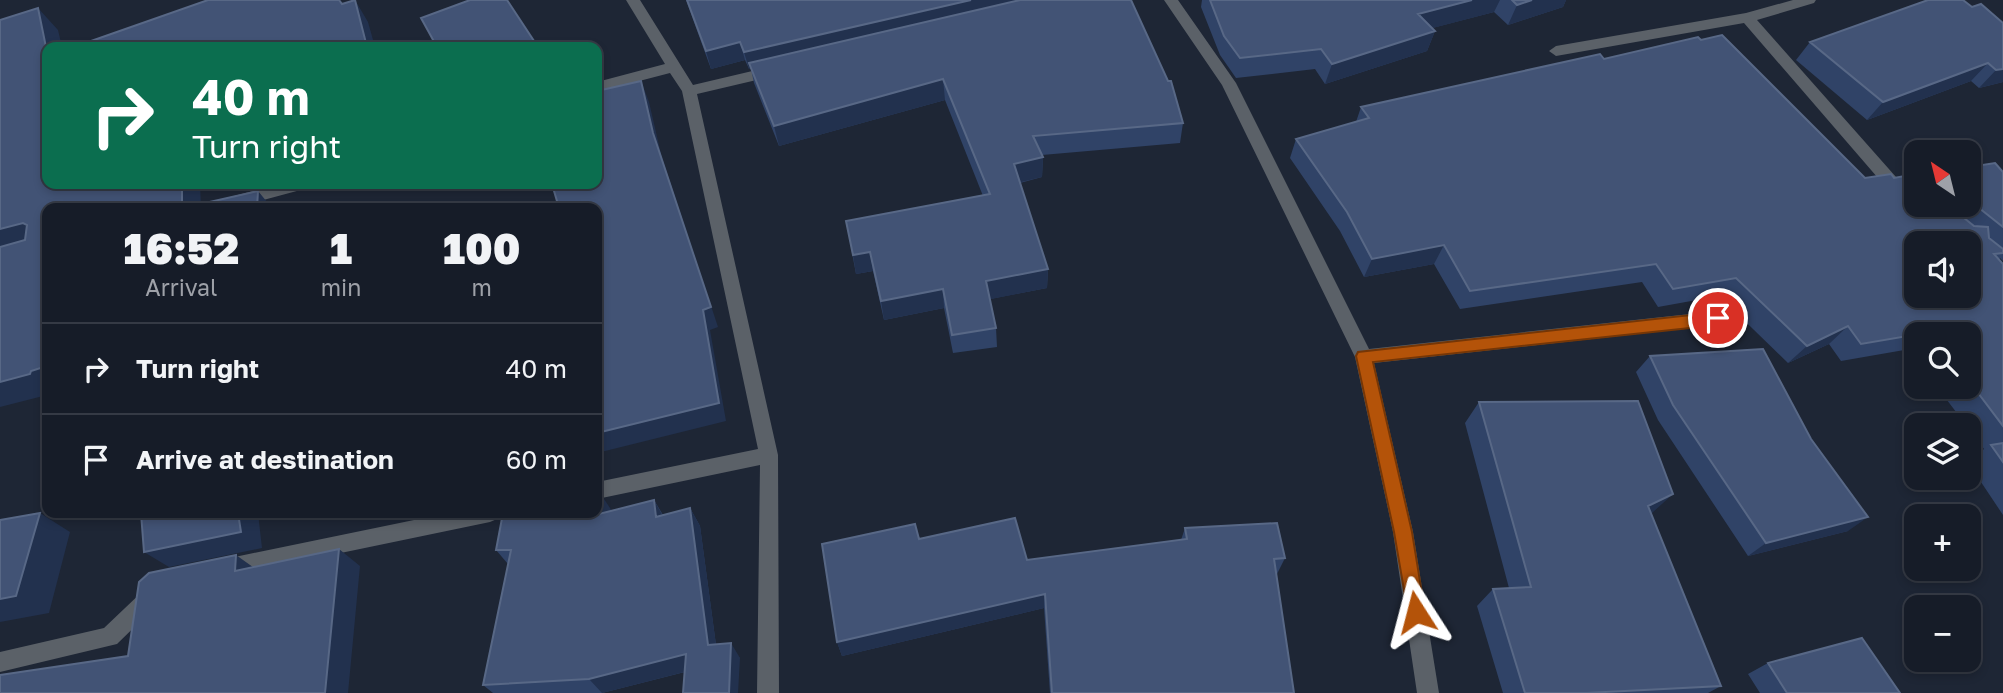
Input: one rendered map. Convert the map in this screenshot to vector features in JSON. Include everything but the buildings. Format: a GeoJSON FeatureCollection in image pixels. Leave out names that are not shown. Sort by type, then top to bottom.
{"type":"FeatureCollection","features":[{"type":"Feature","properties":{"kind":"street"},"geometry":{"type":"LineString","coordinates":[[633,0],[689,91],[769,455],[768,693]]}},
{"type":"Feature","properties":{"kind":"street"},"geometry":{"type":"LineString","coordinates":[[1171,0],[1229,83],[1364,356],[1403,532],[1429,693]]}},
{"type":"Feature","properties":{"kind":"street"},"geometry":{"type":"LineString","coordinates":[[1556,51],[1747,18],[1809,0]]}},
{"type":"Feature","properties":{"kind":"street"},"geometry":{"type":"LineString","coordinates":[[1747,18],[1890,181],[1904,193]]}},
{"type":"Feature","properties":{"kind":"street"},"geometry":{"type":"LineString","coordinates":[[602,86],[673,67]]}},
{"type":"Feature","properties":{"kind":"street"},"geometry":{"type":"LineString","coordinates":[[689,91],[783,69]]}},
{"type":"Feature","properties":{"kind":"street"},"geometry":{"type":"LineString","coordinates":[[230,203],[283,189]]}},
{"type":"Feature","properties":{"kind":"street"},"geometry":{"type":"LineString","coordinates":[[1364,356],[1718,318]]}},
{"type":"Feature","properties":{"kind":"street"},"geometry":{"type":"LineString","coordinates":[[602,490],[769,455]]}},
{"type":"Feature","properties":{"kind":"street"},"geometry":{"type":"LineString","coordinates":[[209,571],[466,518]]}},
{"type":"Feature","properties":{"kind":"street"},"geometry":{"type":"LineString","coordinates":[[0,662],[110,637],[169,579]]}},
{"type":"Feature","properties":{"kind":"route"},"geometry":{"type":"LineString","coordinates":[[1416,612],[1403,532],[1364,356],[1718,318]]}}]}
